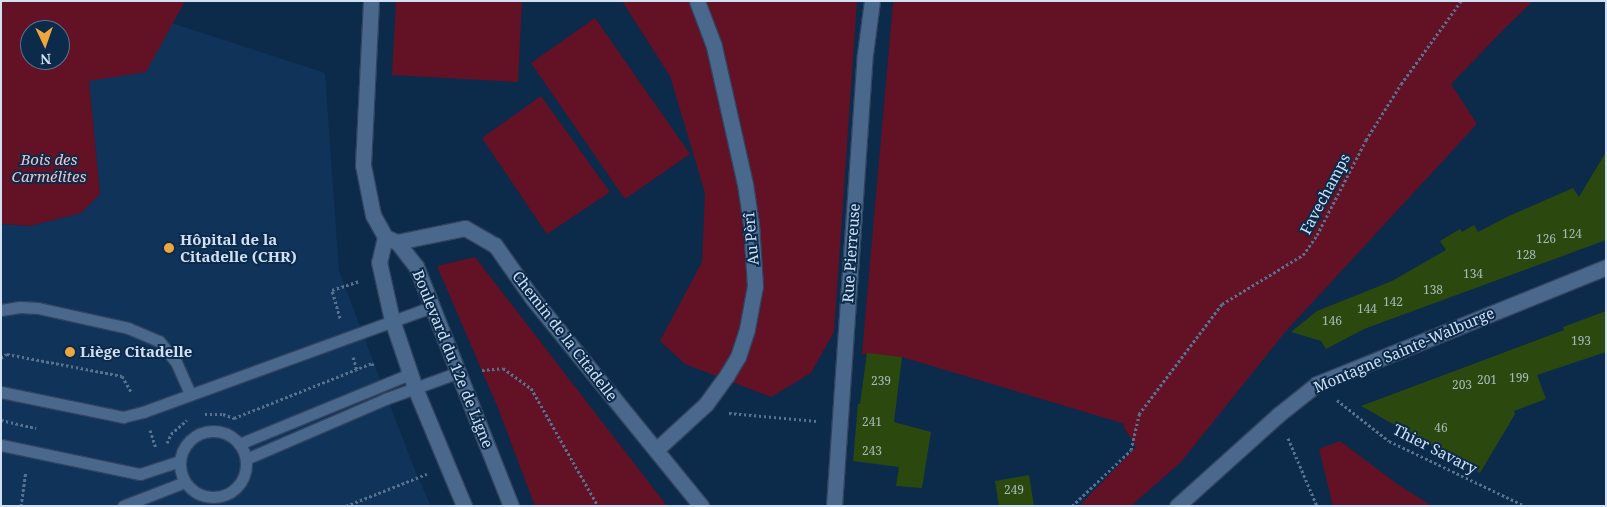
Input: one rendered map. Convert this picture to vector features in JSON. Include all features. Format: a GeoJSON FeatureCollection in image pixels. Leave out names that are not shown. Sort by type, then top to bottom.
{"type":"FeatureCollection","features":[{"type":"Feature","properties":{"kind":"street","name":"Boulevard du 12e de Ligne"},"geometry":{"type":"LineString","coordinates":[[371,1],[363,165],[373,215],[391,240],[416,266],[512,506]]}},
{"type":"Feature","properties":{"kind":"street","name":"Au Pèrî"},"geometry":{"type":"LineString","coordinates":[[657,449],[706,404],[738,357],[747,329],[755,286],[751,224],[745,184],[714,46],[698,1]]}},
{"type":"Feature","properties":{"kind":"street","name":"Rue Pierreuse"},"geometry":{"type":"LineString","coordinates":[[834,506],[865,54],[872,1]]}},
{"type":"Feature","properties":{"kind":"street","name":"Chemin de la Citadelle"},"geometry":{"type":"LineString","coordinates":[[391,240],[465,228],[495,245],[533,299],[657,449],[701,506]]}},
{"type":"Feature","properties":{"kind":"street"},"geometry":{"type":"LineString","coordinates":[[391,240],[378,262],[392,320],[415,388],[464,506]]}},
{"type":"Feature","properties":{"kind":"street","name":"Montagne Sainte-Walburge"},"geometry":{"type":"LineString","coordinates":[[1177,506],[1278,415],[1317,384],[1606,267]]}},
{"type":"Feature","properties":{"kind":"lane"},"geometry":{"type":"LineString","coordinates":[[1,310],[20,307],[38,308],[128,328],[159,341],[176,362],[190,394]]}},
{"type":"Feature","properties":{"kind":"lane"},"geometry":{"type":"LineString","coordinates":[[1,392],[123,417],[144,412],[432,307]]}},
{"type":"Feature","properties":{"kind":"lane"},"geometry":{"type":"LineString","coordinates":[[246,459],[385,399],[459,372]]}},
{"type":"Feature","properties":{"kind":"lane"},"geometry":{"type":"LineString","coordinates":[[239,444],[410,374]]}},
{"type":"Feature","properties":{"kind":"lane"},"geometry":{"type":"LineString","coordinates":[[217,431],[229,435],[239,444],[246,459],[245,473],[239,484],[227,494],[212,497],[202,495],[185,482],[181,472],[180,461],[188,444],[204,432],[217,431]]}},
{"type":"Feature","properties":{"kind":"lane"},"geometry":{"type":"LineString","coordinates":[[1,444],[140,474],[180,461]]}},
{"type":"Feature","properties":{"kind":"lane"},"geometry":{"type":"LineString","coordinates":[[124,506],[185,482]]}},
{"type":"Feature","properties":{"kind":"path","name":"Favechamps"},"geometry":{"type":"LineString","coordinates":[[1072,506],[1131,450],[1139,414],[1222,304],[1302,255],[1317,236],[1366,140],[1396,92],[1461,1]]}},
{"type":"Feature","properties":{"kind":"path"},"geometry":{"type":"LineString","coordinates":[[1,358],[7,354],[122,376],[144,412],[156,449]]}},
{"type":"Feature","properties":{"kind":"path"},"geometry":{"type":"LineString","coordinates":[[198,415],[223,414],[234,418],[372,363]]}},
{"type":"Feature","properties":{"kind":"path"},"geometry":{"type":"LineString","coordinates":[[459,372],[503,368],[531,388],[598,506]]}},
{"type":"Feature","properties":{"kind":"path","name":"Thier Savary"},"geometry":{"type":"LineString","coordinates":[[1317,384],[1389,441],[1525,506]]}},
{"type":"Feature","properties":{"kind":"path"},"geometry":{"type":"LineString","coordinates":[[706,404],[717,412],[840,424]]}},
{"type":"Feature","properties":{"kind":"path"},"geometry":{"type":"LineString","coordinates":[[1278,415],[1317,506]]}},
{"type":"Feature","properties":{"kind":"path"},"geometry":{"type":"LineString","coordinates":[[147,452],[166,445],[171,434],[191,418]]}},
{"type":"Feature","properties":{"kind":"path"},"geometry":{"type":"LineString","coordinates":[[1,420],[43,430]]}},
{"type":"Feature","properties":{"kind":"path"},"geometry":{"type":"LineString","coordinates":[[346,506],[429,473]]}},
{"type":"Feature","properties":{"kind":"shaded area","name":"Hôpital de la Citadelle (CHR)"},"geometry":{"type":"Polygon","coordinates":[[[81,1],[104,1],[325,73],[339,271],[414,468],[431,506],[1,506],[1,224],[30,226],[81,213],[100,194],[81,1]]]}},
{"type":"Feature","properties":{"kind":"green space","name":"Bois des Carmélites"},"geometry":{"type":"Polygon","coordinates":[[[1,1],[185,1],[146,72],[89,81],[100,194],[81,213],[30,226],[1,224],[1,1]]]}},
{"type":"Feature","properties":{"kind":"green space"},"geometry":{"type":"Polygon","coordinates":[[[396,1],[522,1],[518,82],[392,75],[396,1]]]}},
{"type":"Feature","properties":{"kind":"green space"},"geometry":{"type":"Polygon","coordinates":[[[622,1],[857,1],[834,332],[811,373],[771,397],[685,364],[660,341],[702,262],[705,193],[670,76],[622,1]]]}},
{"type":"Feature","properties":{"kind":"green space"},"geometry":{"type":"Polygon","coordinates":[[[896,1],[1533,1],[1451,84],[1477,124],[1286,331],[1181,462],[1131,506],[1079,506],[1136,447],[1123,426],[1125,424],[902,357],[862,354],[893,3],[896,1]]]}},
{"type":"Feature","properties":{"kind":"green space"},"geometry":{"type":"Polygon","coordinates":[[[595,18],[690,154],[625,199],[531,63],[595,18]]]}},
{"type":"Feature","properties":{"kind":"green space"},"geometry":{"type":"Polygon","coordinates":[[[541,96],[610,192],[547,234],[482,138],[541,96]]]}},
{"type":"Feature","properties":{"kind":"green space"},"geometry":{"type":"Polygon","coordinates":[[[475,257],[667,506],[535,506],[498,408],[437,266],[475,257]]]}},
{"type":"Feature","properties":{"kind":"green space"},"geometry":{"type":"Polygon","coordinates":[[[1340,441],[1400,486],[1432,506],[1333,506],[1319,449],[1340,441]]]}},
{"type":"Feature","properties":{"kind":"building"},"geometry":{"type":"Polygon","coordinates":[[[1606,152],[1606,240],[1364,329],[1326,349],[1321,341],[1291,332],[1317,311],[1392,281],[1446,250],[1440,241],[1460,229],[1462,232],[1474,225],[1478,232],[1573,188],[1579,197],[1606,152]]]}},
{"type":"Feature","properties":{"kind":"building"},"geometry":{"type":"Polygon","coordinates":[[[1606,311],[1606,352],[1537,375],[1546,399],[1514,411],[1515,414],[1480,473],[1361,406],[1564,330],[1563,327],[1606,311]]]}},
{"type":"Feature","properties":{"kind":"building"},"geometry":{"type":"Polygon","coordinates":[[[867,353],[902,357],[894,422],[931,432],[922,488],[896,486],[899,467],[853,461],[858,404],[860,404],[867,353]]]}},
{"type":"Feature","properties":{"kind":"building"},"geometry":{"type":"Polygon","coordinates":[[[1029,475],[1034,506],[999,506],[995,481],[1029,475]]]}},
{"type":"Feature","properties":{"kind":"place","name":"Hôpital de la Citadelle (CHR)"},"geometry":{"type":"Point","coordinates":[169,248]}},
{"type":"Feature","properties":{"kind":"place","name":"Liège Citadelle"},"geometry":{"type":"Point","coordinates":[70,352]}}]}
